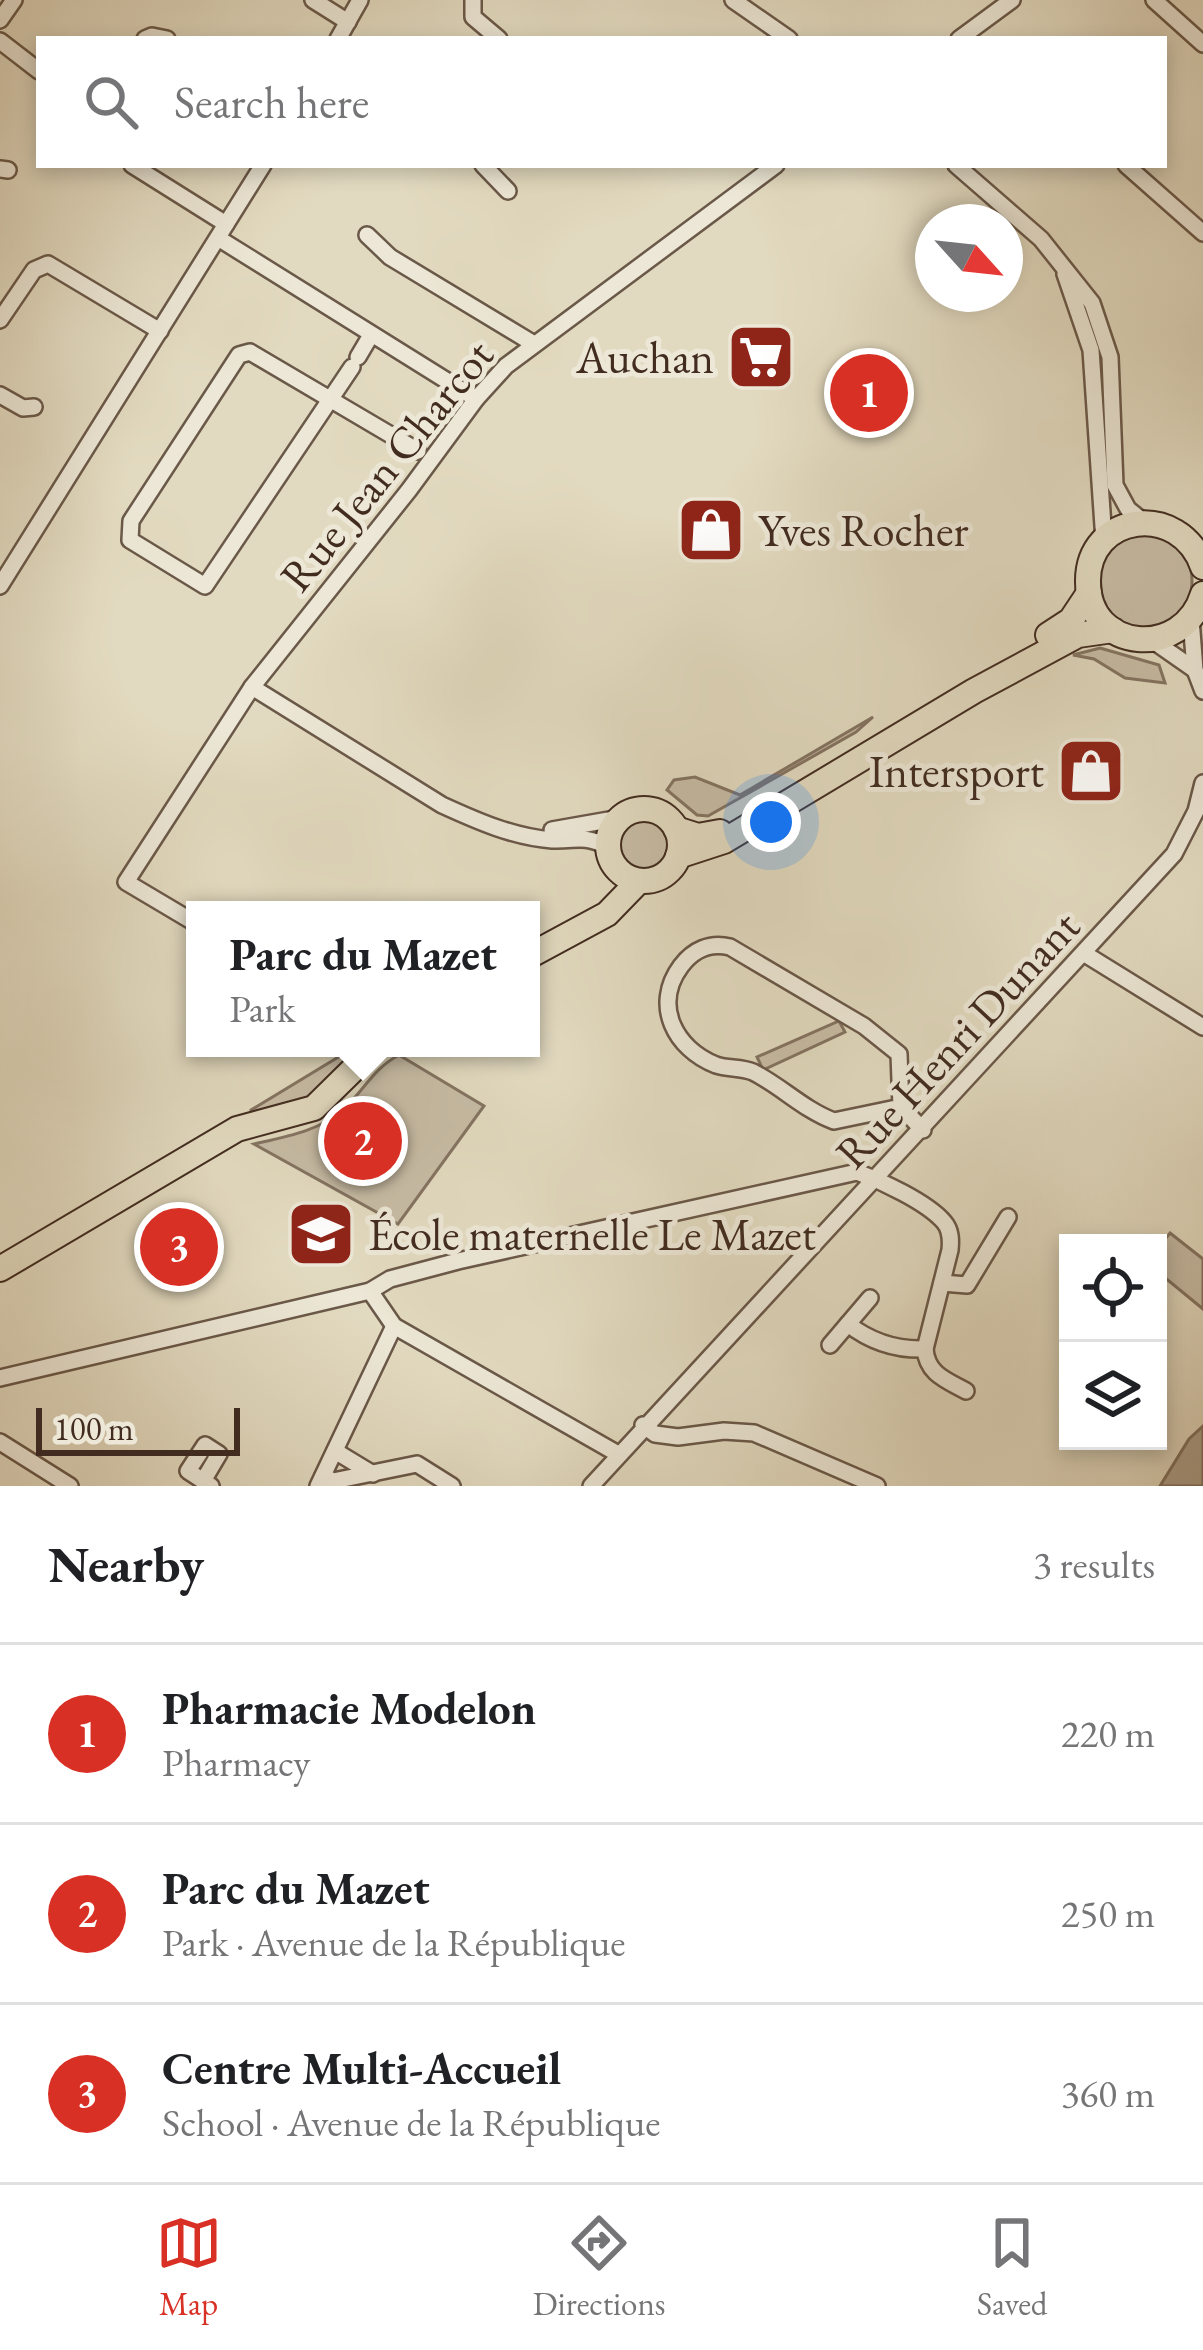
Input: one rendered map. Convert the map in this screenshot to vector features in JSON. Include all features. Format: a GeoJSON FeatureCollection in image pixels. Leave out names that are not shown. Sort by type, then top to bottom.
{"type":"FeatureCollection","features":[{"type":"Feature","properties":{"kind":"main road"},"geometry":{"type":"LineString","coordinates":[[1203,567],[1193,534],[1144,523],[1119,529],[1104,541],[1091,560],[1089,593],[1097,614],[1113,630],[1152,640],[1173,633],[1191,619],[1203,594]]}},
{"type":"Feature","properties":{"kind":"main road"},"geometry":{"type":"LineString","coordinates":[[676,829],[710,836],[744,819],[1071,620],[1089,593]]}},
{"type":"Feature","properties":{"kind":"main road"},"geometry":{"type":"LineString","coordinates":[[610,855],[626,877],[639,881],[660,878],[678,856],[724,841],[974,691],[1078,635],[1113,630]]}},
{"type":"Feature","properties":{"kind":"main road"},"geometry":{"type":"LineString","coordinates":[[567,934],[605,900],[610,831],[620,818],[649,809],[665,816],[676,829],[678,856]]}},
{"type":"Feature","properties":{"kind":"main road"},"geometry":{"type":"LineString","coordinates":[[540,950],[607,914],[639,881]]}},
{"type":"Feature","properties":{"kind":"main road"},"geometry":{"type":"LineString","coordinates":[[0,1269],[237,1130],[314,1108],[366,1057]]}},
{"type":"Feature","properties":{"kind":"street"},"geometry":{"type":"LineString","coordinates":[[0,20],[14,0]]}},
{"type":"Feature","properties":{"kind":"street"},"geometry":{"type":"LineString","coordinates":[[313,0],[342,34],[360,0]]}},
{"type":"Feature","properties":{"kind":"street"},"geometry":{"type":"LineString","coordinates":[[473,0],[473,17],[495,36]]}},
{"type":"Feature","properties":{"kind":"street"},"geometry":{"type":"LineString","coordinates":[[733,0],[785,36]]}},
{"type":"Feature","properties":{"kind":"street"},"geometry":{"type":"LineString","coordinates":[[963,36],[1012,0]]}},
{"type":"Feature","properties":{"kind":"street"},"geometry":{"type":"LineString","coordinates":[[1154,0],[1203,44]]}},
{"type":"Feature","properties":{"kind":"street"},"geometry":{"type":"LineString","coordinates":[[0,40],[36,68]]}},
{"type":"Feature","properties":{"kind":"street"},"geometry":{"type":"LineString","coordinates":[[135,168],[371,335],[476,399]]}},
{"type":"Feature","properties":{"kind":"street"},"geometry":{"type":"LineString","coordinates":[[0,586],[261,168]]}},
{"type":"Feature","properties":{"kind":"street"},"geometry":{"type":"LineString","coordinates":[[486,168],[508,190]]}},
{"type":"Feature","properties":{"kind":"street","name":"Rue Jean Charcot"},"geometry":{"type":"LineString","coordinates":[[186,918],[126,882],[252,687],[476,399],[534,344],[772,168]]}},
{"type":"Feature","properties":{"kind":"street"},"geometry":{"type":"LineString","coordinates":[[960,168],[1013,212],[1082,286],[1102,326],[1113,390],[1115,485],[1128,509],[1144,523]]}},
{"type":"Feature","properties":{"kind":"street"},"geometry":{"type":"LineString","coordinates":[[1129,168],[1203,233]]}},
{"type":"Feature","properties":{"kind":"street"},"geometry":{"type":"LineString","coordinates":[[367,235],[390,257],[534,344]]}},
{"type":"Feature","properties":{"kind":"street"},"geometry":{"type":"LineString","coordinates":[[1,317],[34,270],[48,264],[160,331]]}},
{"type":"Feature","properties":{"kind":"street"},"geometry":{"type":"LineString","coordinates":[[1062,265],[1091,350],[1104,541]]}},
{"type":"Feature","properties":{"kind":"street"},"geometry":{"type":"LineString","coordinates":[[371,335],[331,402],[205,586],[130,540],[131,521],[239,355],[250,352],[331,402],[418,451]]}},
{"type":"Feature","properties":{"kind":"street"},"geometry":{"type":"LineString","coordinates":[[0,395],[22,408],[34,407]]}},
{"type":"Feature","properties":{"kind":"street"},"geometry":{"type":"LineString","coordinates":[[1191,619],[1195,670],[1203,691]]}},
{"type":"Feature","properties":{"kind":"street"},"geometry":{"type":"LineString","coordinates":[[1152,640],[1195,670]]}},
{"type":"Feature","properties":{"kind":"street"},"geometry":{"type":"LineString","coordinates":[[252,687],[442,805],[496,829],[550,839],[583,836],[610,855]]}},
{"type":"Feature","properties":{"kind":"street","name":"Rue Henri Dunant"},"geometry":{"type":"LineString","coordinates":[[591,1486],[1174,854],[1196,812],[1203,783]]}},
{"type":"Feature","properties":{"kind":"street"},"geometry":{"type":"LineString","coordinates":[[532,834],[620,818]]}},
{"type":"Feature","properties":{"kind":"street"},"geometry":{"type":"LineString","coordinates":[[901,1107],[834,1121],[748,1070],[720,1066],[696,1054],[676,1036],[670,1020],[669,997],[677,972],[700,950],[722,945],[883,1038],[899,1054],[901,1107],[923,1130]]}},
{"type":"Feature","properties":{"kind":"street"},"geometry":{"type":"LineString","coordinates":[[1085,954],[1152,987],[1203,1027]]}},
{"type":"Feature","properties":{"kind":"street"},"geometry":{"type":"LineString","coordinates":[[0,1378],[370,1291],[390,1279],[458,1261],[845,1172],[875,1178],[944,1221],[951,1234],[950,1250],[925,1349],[926,1364],[966,1391]]}},
{"type":"Feature","properties":{"kind":"street"},"geometry":{"type":"LineString","coordinates":[[942,1283],[967,1286],[1008,1217]]}},
{"type":"Feature","properties":{"kind":"street"},"geometry":{"type":"LineString","coordinates":[[370,1291],[394,1326],[617,1454]]}},
{"type":"Feature","properties":{"kind":"street"},"geometry":{"type":"LineString","coordinates":[[830,1345],[870,1298]]}},
{"type":"Feature","properties":{"kind":"street"},"geometry":{"type":"LineString","coordinates":[[848,1324],[866,1338],[905,1350],[925,1349]]}},
{"type":"Feature","properties":{"kind":"street"},"geometry":{"type":"LineString","coordinates":[[394,1326],[321,1481],[417,1464],[452,1486]]}},
{"type":"Feature","properties":{"kind":"street"},"geometry":{"type":"LineString","coordinates":[[644,1425],[655,1434],[678,1437],[754,1433],[877,1486]]}},
{"type":"Feature","properties":{"kind":"street"},"geometry":{"type":"LineString","coordinates":[[0,1442],[70,1486]]}},
{"type":"Feature","properties":{"kind":"street"},"geometry":{"type":"LineString","coordinates":[[335,1451],[373,1474]]}},
{"type":"Feature","properties":{"kind":"shaded area"},"geometry":{"type":"Polygon","coordinates":[[[1145,534],[1163,537],[1178,548],[1189,563],[1189,599],[1178,614],[1163,625],[1145,628],[1127,625],[1112,614],[1101,599],[1098,581],[1101,563],[1112,548],[1127,537],[1145,534]]]}},
{"type":"Feature","properties":{"kind":"shaded area"},"geometry":{"type":"Polygon","coordinates":[[[1100,648],[1159,665],[1165,683],[1125,678],[1094,659],[1073,655],[1100,648]]]}},
{"type":"Feature","properties":{"kind":"shaded area"},"geometry":{"type":"Polygon","coordinates":[[[873,717],[856,732],[708,816],[697,815],[667,790],[674,780],[695,777],[740,795],[873,717]]]}},
{"type":"Feature","properties":{"kind":"shaded area"},"geometry":{"type":"Polygon","coordinates":[[[644,821],[661,828],[668,845],[661,862],[644,869],[627,862],[620,845],[627,828],[644,821]]]}},
{"type":"Feature","properties":{"kind":"shaded area"},"geometry":{"type":"Polygon","coordinates":[[[839,1021],[845,1032],[763,1070],[757,1057],[839,1021]]]}},
{"type":"Feature","properties":{"kind":"shaded area"},"geometry":{"type":"Polygon","coordinates":[[[338,1057],[355,1057],[313,1099],[253,1117],[251,1110],[338,1057]]]}},
{"type":"Feature","properties":{"kind":"shaded area"},"geometry":{"type":"Polygon","coordinates":[[[402,1057],[484,1106],[398,1224],[254,1144],[302,1132],[335,1117],[383,1066],[402,1057]]]}},
{"type":"Feature","properties":{"kind":"shaded area"},"geometry":{"type":"Polygon","coordinates":[[[1170,1233],[1203,1259],[1203,1309],[1167,1279],[1170,1233]]]}},
{"type":"Feature","properties":{"kind":"shaded area"},"geometry":{"type":"Polygon","coordinates":[[[1203,1426],[1203,1486],[1160,1486],[1189,1439],[1203,1426]]]}},
{"type":"Feature","properties":{"kind":"place","name":"Auchan"},"geometry":{"type":"Point","coordinates":[761,357]}},
{"type":"Feature","properties":{"kind":"place","name":"Pharmacie Modelon"},"geometry":{"type":"Point","coordinates":[869,393]}},
{"type":"Feature","properties":{"kind":"place","name":"Yves Rocher"},"geometry":{"type":"Point","coordinates":[711,530]}},
{"type":"Feature","properties":{"kind":"place","name":"Intersport"},"geometry":{"type":"Point","coordinates":[1091,771]}},
{"type":"Feature","properties":{"kind":"place","name":"Parc du Mazet"},"geometry":{"type":"Point","coordinates":[363,1141]}},
{"type":"Feature","properties":{"kind":"place","name":"École maternelle Le Mazet"},"geometry":{"type":"Point","coordinates":[321,1234]}},
{"type":"Feature","properties":{"kind":"place","name":"Centre Multi-Accueil"},"geometry":{"type":"Point","coordinates":[179,1247]}}]}
